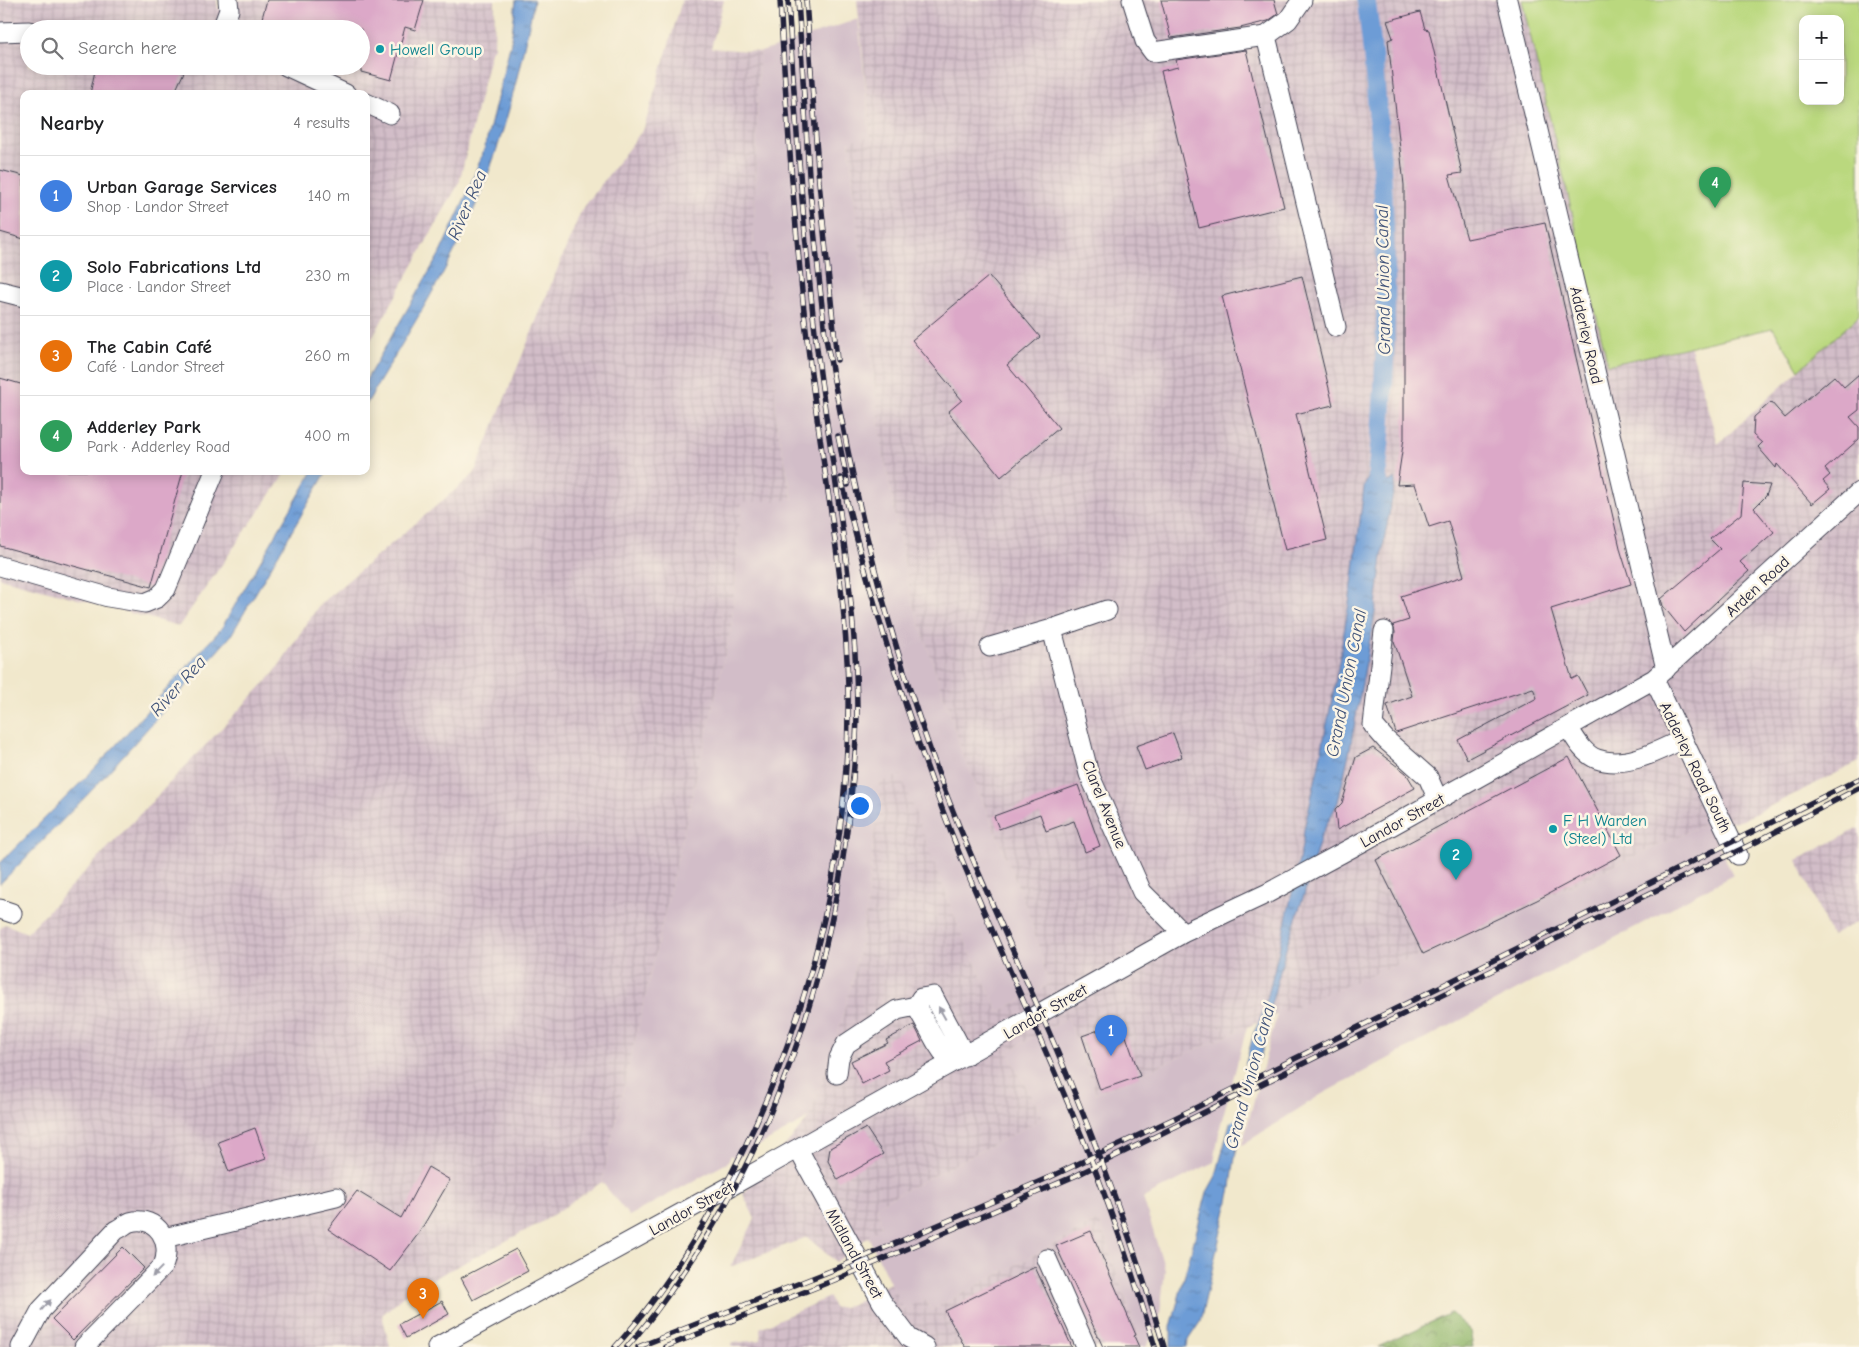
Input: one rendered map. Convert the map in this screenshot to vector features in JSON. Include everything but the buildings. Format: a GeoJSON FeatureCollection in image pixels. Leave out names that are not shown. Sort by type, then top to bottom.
{"type":"FeatureCollection","features":[{"type":"Feature","properties":{"kind":"street"},"geometry":{"type":"LineString","coordinates":[[1132,0],[1145,41],[1153,52],[1266,36],[1288,20],[1302,0]]}},
{"type":"Feature","properties":{"kind":"street","name":"Adderley Road"},"geometry":{"type":"LineString","coordinates":[[1507,0],[1660,674]]}},
{"type":"Feature","properties":{"kind":"street"},"geometry":{"type":"LineString","coordinates":[[224,20],[228,5]]}},
{"type":"Feature","properties":{"kind":"street"},"geometry":{"type":"LineString","coordinates":[[0,32],[20,31]]}},
{"type":"Feature","properties":{"kind":"street"},"geometry":{"type":"LineString","coordinates":[[1266,36],[1336,327]]}},
{"type":"Feature","properties":{"kind":"street"},"geometry":{"type":"LineString","coordinates":[[305,75],[337,90]]}},
{"type":"Feature","properties":{"kind":"street"},"geometry":{"type":"LineString","coordinates":[[370,105],[390,114]]}},
{"type":"Feature","properties":{"kind":"street"},"geometry":{"type":"LineString","coordinates":[[0,291],[20,296]]}},
{"type":"Feature","properties":{"kind":"street"},"geometry":{"type":"LineString","coordinates":[[0,566],[108,597],[145,603],[151,601],[166,589],[213,475]]}},
{"type":"Feature","properties":{"kind":"street","name":"Arden Road"},"geometry":{"type":"LineString","coordinates":[[1660,674],[1859,492]]}},
{"type":"Feature","properties":{"kind":"street"},"geometry":{"type":"LineString","coordinates":[[990,647],[1052,630],[1107,610]]}},
{"type":"Feature","properties":{"kind":"street","name":"Clarel Avenue"},"geometry":{"type":"LineString","coordinates":[[1052,630],[1089,774],[1142,892],[1183,932]]}},
{"type":"Feature","properties":{"kind":"street"},"geometry":{"type":"LineString","coordinates":[[1384,631],[1373,725],[1386,740],[1428,777],[1438,800]]}},
{"type":"Feature","properties":{"kind":"street","name":"Landor Street"},"geometry":{"type":"LineString","coordinates":[[438,1347],[958,1060],[1183,932],[1268,893],[1366,840],[1660,674]]}},
{"type":"Feature","properties":{"kind":"street","name":"Adderley Road South"},"geometry":{"type":"LineString","coordinates":[[1660,674],[1683,739],[1738,855]]}},
{"type":"Feature","properties":{"kind":"street"},"geometry":{"type":"LineString","coordinates":[[1568,727],[1580,746],[1595,759],[1617,763],[1664,748],[1683,739]]}},
{"type":"Feature","properties":{"kind":"street"},"geometry":{"type":"LineString","coordinates":[[837,1074],[839,1058],[846,1044],[897,1010],[916,1006],[921,998],[933,996],[958,1060]]}},
{"type":"Feature","properties":{"kind":"street","name":"Midland Street"},"geometry":{"type":"LineString","coordinates":[[798,1149],[882,1302],[909,1338],[925,1347]]}},
{"type":"Feature","properties":{"kind":"street"},"geometry":{"type":"LineString","coordinates":[[164,1238],[336,1197]]}},
{"type":"Feature","properties":{"kind":"street"},"geometry":{"type":"LineString","coordinates":[[21,1347],[41,1310],[116,1230],[128,1223],[141,1221],[153,1225],[164,1238],[167,1256],[163,1266],[84,1347]]}},
{"type":"Feature","properties":{"kind":"street"},"geometry":{"type":"LineString","coordinates":[[1047,1259],[1086,1347]]}},
{"type":"Feature","properties":{"kind":"shaded area"},"geometry":{"type":"Polygon","coordinates":[[[0,0],[217,0],[218,9],[234,0],[495,0],[494,47],[491,51],[459,183],[370,342],[370,90],[20,90],[20,475],[284,475],[179,626],[0,578],[0,0]]]}},
{"type":"Feature","properties":{"kind":"shaded area"},"geometry":{"type":"Polygon","coordinates":[[[682,0],[724,0],[711,48],[761,52],[759,62],[753,252],[767,253],[773,334],[776,419],[793,501],[742,503],[731,629],[602,1182],[542,1222],[408,1292],[382,1315],[389,1347],[0,1347],[0,929],[5,924],[27,933],[274,673],[319,605],[474,474],[581,211],[644,128],[682,0]]]}},
{"type":"Feature","properties":{"kind":"shaded area"},"geometry":{"type":"Polygon","coordinates":[[[857,0],[1528,0],[1688,338],[1718,444],[1859,316],[1859,762],[1740,821],[1707,823],[1423,954],[1247,1027],[1096,1094],[1068,1018],[1007,1052],[1044,1118],[877,1205],[881,1227],[836,1262],[807,1237],[730,1267],[755,1219],[743,1194],[809,1118],[835,1044],[853,977],[865,918],[880,782],[901,774],[962,935],[999,1012],[1049,984],[1028,912],[962,751],[911,598],[880,436],[849,139],[871,136],[857,0]]]}},
{"type":"Feature","properties":{"kind":"shaded area"},"geometry":{"type":"Polygon","coordinates":[[[858,19],[871,137],[849,140],[880,436],[911,598],[962,751],[1028,912],[1049,984],[999,1012],[962,935],[901,775],[880,782],[865,918],[853,977],[835,1044],[809,1118],[735,1159],[731,1155],[727,1163],[629,1216],[602,1182],[731,629],[742,502],[793,500],[776,419],[773,334],[767,254],[753,253],[759,62],[761,52],[858,19]]]}},
{"type":"Feature","properties":{"kind":"shaded area"},"geometry":{"type":"Polygon","coordinates":[[[1707,823],[1733,875],[1322,1094],[1242,1145],[1277,1014],[1423,954],[1707,823]]]}},
{"type":"Feature","properties":{"kind":"shaded area"},"geometry":{"type":"Polygon","coordinates":[[[1859,828],[1859,921],[1831,936],[1797,860],[1859,828]]]}},
{"type":"Feature","properties":{"kind":"shaded area"},"geometry":{"type":"Polygon","coordinates":[[[1068,1018],[1096,1094],[1247,1027],[1220,1127],[1214,1162],[1143,1198],[1165,1270],[1159,1322],[1146,1347],[1142,1347],[1099,1220],[931,1310],[925,1299],[904,1310],[868,1236],[881,1227],[877,1205],[1044,1118],[1007,1052],[1068,1018]]]}},
{"type":"Feature","properties":{"kind":"shaded area"},"geometry":{"type":"Polygon","coordinates":[[[1099,1220],[1142,1347],[731,1347],[731,1343],[761,1340],[760,1328],[829,1297],[834,1308],[850,1306],[890,1283],[904,1309],[925,1299],[931,1310],[1099,1220]]]}},
{"type":"Feature","properties":{"kind":"green space"},"geometry":{"type":"Polygon","coordinates":[[[1522,0],[1859,0],[1859,316],[1799,370],[1773,328],[1608,365],[1522,0]]]}},
{"type":"Feature","properties":{"kind":"green space"},"geometry":{"type":"Polygon","coordinates":[[[1451,1313],[1470,1331],[1473,1347],[1378,1347],[1451,1313]]]}},
{"type":"Feature","properties":{"kind":"water","name":"River Rea"},"geometry":{"type":"Polygon","coordinates":[[[516,0],[534,0],[510,105],[497,150],[472,215],[428,300],[370,398],[370,373],[439,255],[465,199],[485,147],[511,42],[516,0]]]}},
{"type":"Feature","properties":{"kind":"water"},"geometry":{"type":"Polygon","coordinates":[[[1375,448],[1384,449],[1384,468],[1388,482],[1396,478],[1384,541],[1376,607],[1350,749],[1338,802],[1321,836],[1288,942],[1268,1016],[1270,1021],[1237,1146],[1231,1188],[1200,1322],[1188,1340],[1187,1347],[1171,1347],[1171,1327],[1207,1192],[1216,1176],[1254,1032],[1269,991],[1286,919],[1336,679],[1352,585],[1364,487],[1375,461],[1375,448]]]}},
{"type":"Feature","properties":{"kind":"water","name":"River Rea"},"geometry":{"type":"Polygon","coordinates":[[[311,475],[325,475],[230,637],[93,789],[0,884],[0,863],[97,766],[221,629],[311,475]]]}},
{"type":"Feature","properties":{"kind":"pier"},"geometry":{"type":"Polygon","coordinates":[[[1264,1057],[1248,1113],[1228,1123],[1242,1066],[1264,1057]]]}},
{"type":"Feature","properties":{"kind":"waterway","name":"Grand Union Canal"},"geometry":{"type":"LineString","coordinates":[[1366,0],[1372,44],[1384,206],[1386,296],[1384,386],[1377,475]]}},
{"type":"Feature","properties":{"kind":"railway"},"geometry":{"type":"LineString","coordinates":[[615,1347],[654,1300],[699,1232],[741,1154],[770,1091],[794,1027],[814,961],[829,894],[840,826],[847,757],[848,688],[846,648],[839,569],[811,373],[796,233],[780,0]]}},
{"type":"Feature","properties":{"kind":"railway"},"geometry":{"type":"LineString","coordinates":[[627,1347],[655,1313],[698,1251],[728,1201],[778,1096],[815,986],[841,872],[849,814],[857,722],[853,624],[844,540],[820,373],[809,280],[788,0]]}},
{"type":"Feature","properties":{"kind":"railway"},"geometry":{"type":"LineString","coordinates":[[798,0],[810,191],[825,335]]}},
{"type":"Feature","properties":{"kind":"railway"},"geometry":{"type":"LineString","coordinates":[[806,0],[819,182],[837,360]]}},
{"type":"Feature","properties":{"kind":"railway"},"geometry":{"type":"LineString","coordinates":[[824,328],[862,518],[884,606],[912,695],[954,815],[1049,1032],[1097,1148],[1126,1227],[1164,1347]]}},
{"type":"Feature","properties":{"kind":"railway"},"geometry":{"type":"LineString","coordinates":[[838,436],[848,485]]}},
{"type":"Feature","properties":{"kind":"railway"},"geometry":{"type":"LineString","coordinates":[[841,478],[866,574],[894,669],[925,763],[960,855],[1087,1149],[1123,1247],[1155,1347]]}},
{"type":"Feature","properties":{"kind":"railway"},"geometry":{"type":"LineString","coordinates":[[638,1347],[838,1268],[1050,1177],[1173,1119],[1859,779]]}},
{"type":"Feature","properties":{"kind":"railway"},"geometry":{"type":"LineString","coordinates":[[665,1347],[842,1277],[1077,1175],[1756,842],[1859,788]]}},
{"type":"Feature","properties":{"kind":"place","name":"Howell Group"},"geometry":{"type":"Point","coordinates":[380,49]}},
{"type":"Feature","properties":{"kind":"place","name":"Adderley Park"},"geometry":{"type":"Point","coordinates":[1715,208]}},
{"type":"Feature","properties":{"kind":"place","name":"F H Warden (Steel) Ltd"},"geometry":{"type":"Point","coordinates":[1553,829]}},
{"type":"Feature","properties":{"kind":"place","name":"Solo Fabrications Ltd"},"geometry":{"type":"Point","coordinates":[1456,880]}},
{"type":"Feature","properties":{"kind":"place","name":"Urban Garage Services"},"geometry":{"type":"Point","coordinates":[1111,1056]}},
{"type":"Feature","properties":{"kind":"place","name":"The Cabin Café"},"geometry":{"type":"Point","coordinates":[423,1319]}}]}
